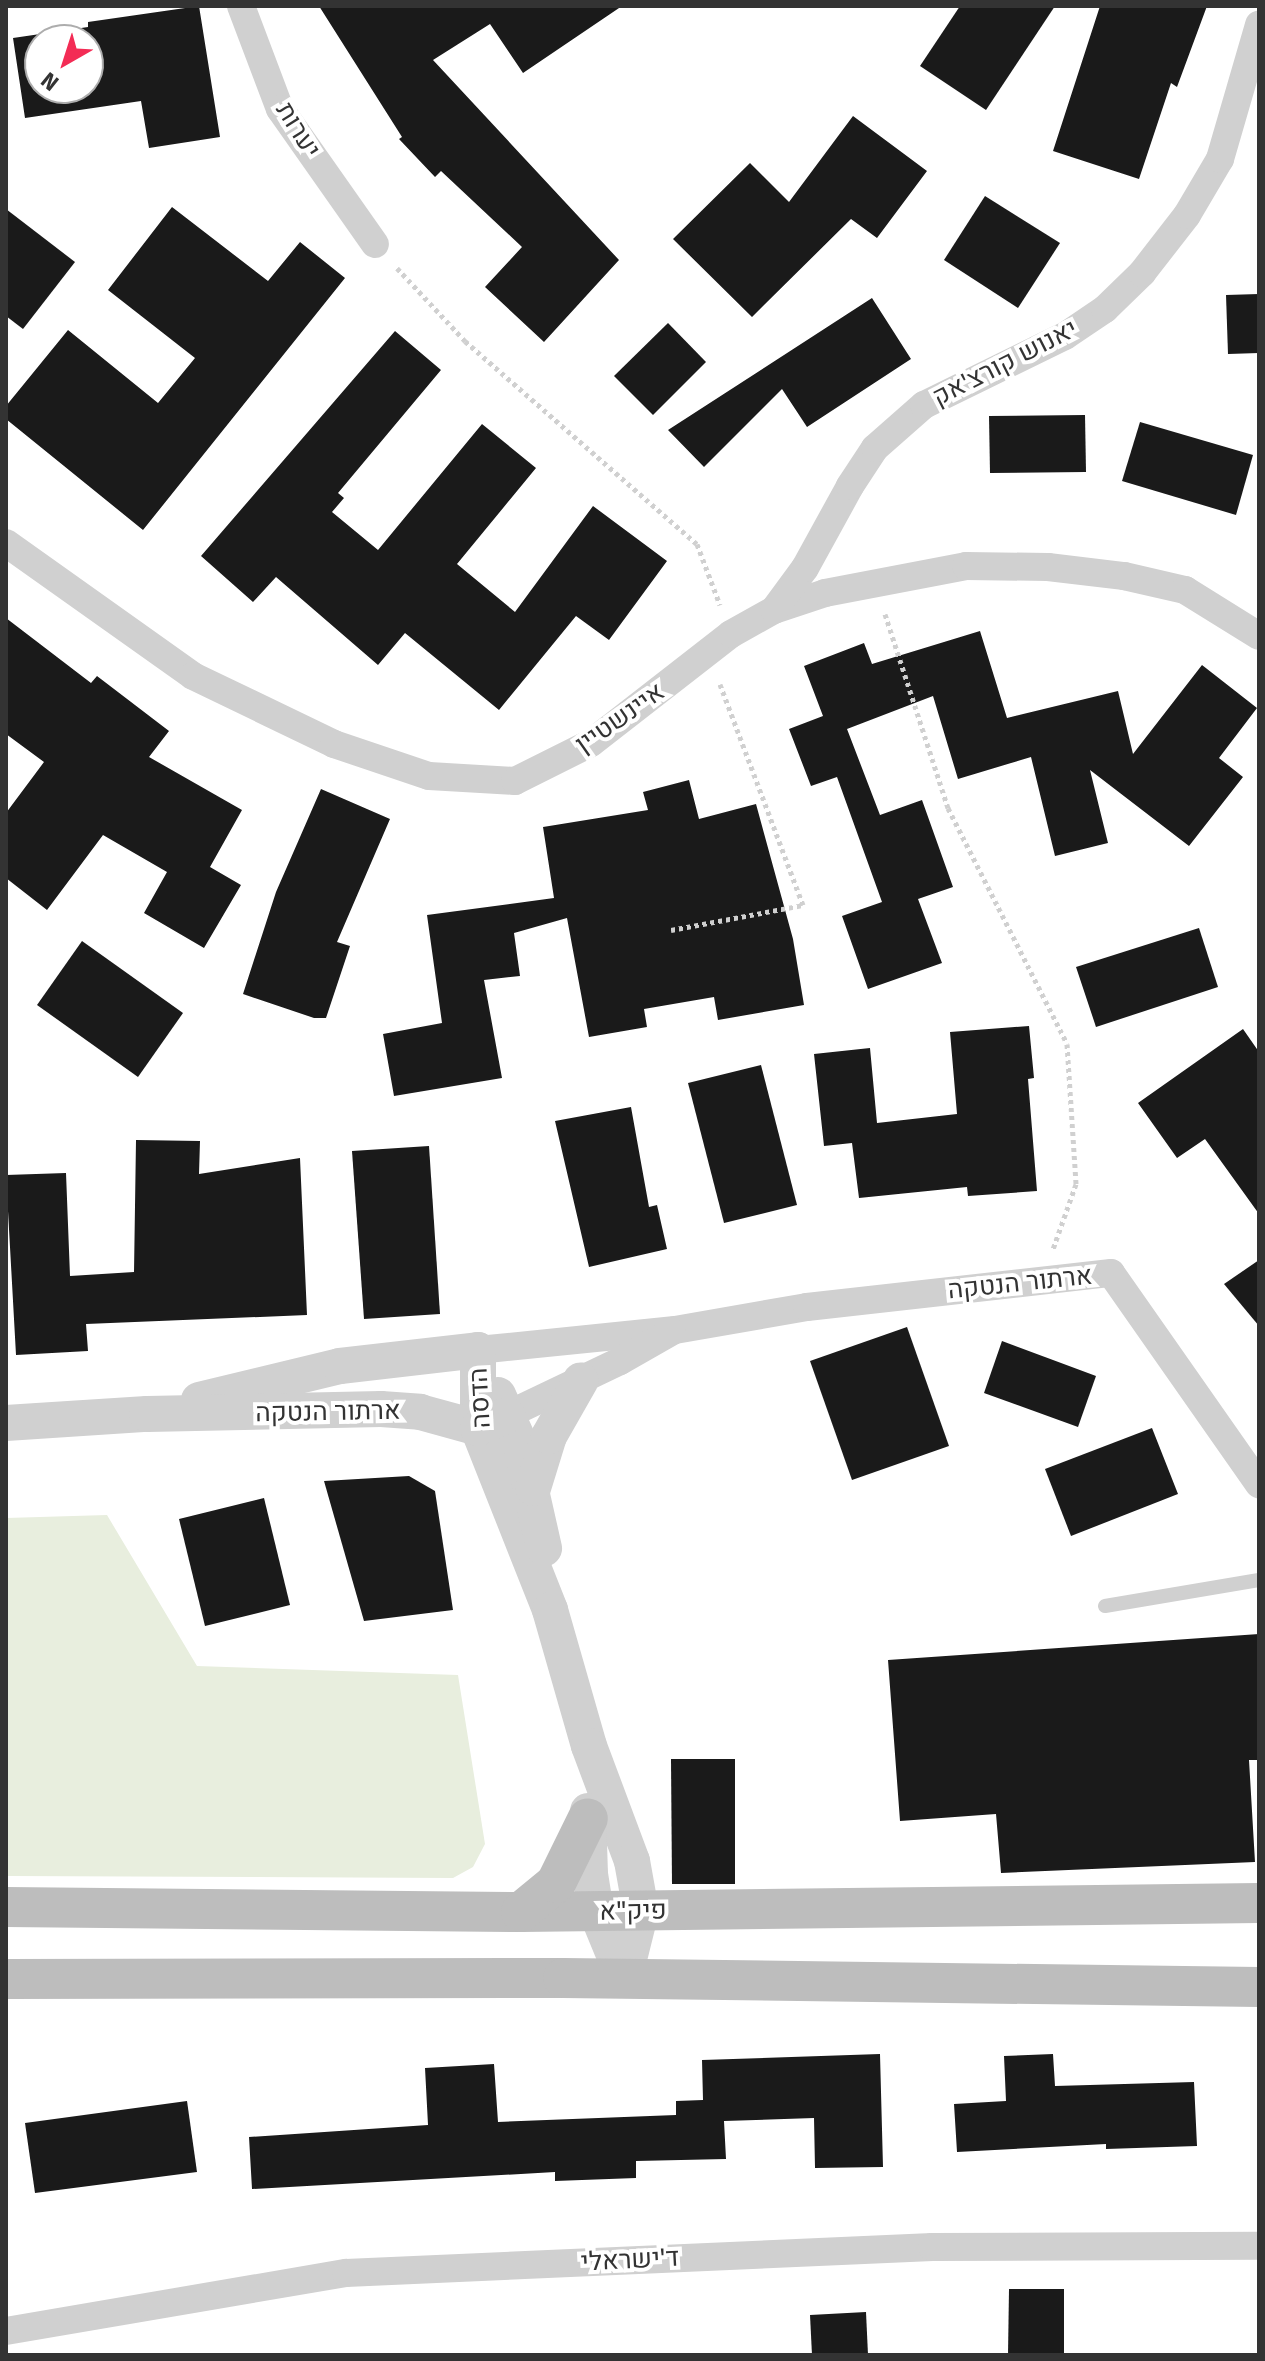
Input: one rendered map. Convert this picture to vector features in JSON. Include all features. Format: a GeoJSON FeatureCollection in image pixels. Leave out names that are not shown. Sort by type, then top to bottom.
{"type":"FeatureCollection","features":[{"type":"Feature","properties":{"kind":"main road"},"geometry":{"type":"LineString","coordinates":[[521,1912],[556,1883],[588,1818]]}},
{"type":"Feature","properties":{"kind":"main road","name":"פיק\"א"},"geometry":{"type":"LineString","coordinates":[[6,1907],[521,1912],[1259,1903]]}},
{"type":"Feature","properties":{"kind":"main road"},"geometry":{"type":"LineString","coordinates":[[6,1979],[624,1979],[1259,1987]]}},
{"type":"Feature","properties":{"kind":"street","name":"יערות"},"geometry":{"type":"LineString","coordinates":[[241,6],[280,109],[375,244]]}},
{"type":"Feature","properties":{"kind":"street","name":"יאנוש קורצ'אק"},"geometry":{"type":"LineString","coordinates":[[774,610],[805,568],[875,448],[924,405],[1065,336],[1105,309],[1142,273],[1187,215],[1220,159],[1259,25]]}},
{"type":"Feature","properties":{"kind":"street","name":"איינשטיין"},"geometry":{"type":"LineString","coordinates":[[6,543],[193,676],[334,744],[429,776],[515,781],[591,743],[731,634],[774,610],[825,593],[966,566],[1048,567],[1124,576],[1185,590],[1259,636]]}},
{"type":"Feature","properties":{"kind":"street","name":"ארתור הנטקה"},"geometry":{"type":"LineString","coordinates":[[147,1414],[340,1366],[675,1330],[807,1307],[1111,1273],[1259,1484]]}},
{"type":"Feature","properties":{"kind":"street","name":"ארתור הנטקה"},"geometry":{"type":"LineString","coordinates":[[6,1423],[147,1414],[381,1409],[492,1422],[581,1380],[675,1330]]}},
{"type":"Feature","properties":{"kind":"street","name":"הדסה"},"geometry":{"type":"LineString","coordinates":[[478,1350],[492,1422],[589,1746],[632,1861],[641,1911],[624,1979]]}},
{"type":"Feature","properties":{"kind":"street"},"geometry":{"type":"LineString","coordinates":[[533,1490],[549,1436],[581,1380]]}},
{"type":"Feature","properties":{"kind":"street","name":"הדסה"},"geometry":{"type":"LineString","coordinates":[[492,1422],[533,1490],[550,1610]]}},
{"type":"Feature","properties":{"kind":"street","name":"הדסה"},"geometry":{"type":"LineString","coordinates":[[589,1746],[588,1818],[596,1911],[624,1979]]}},
{"type":"Feature","properties":{"kind":"street","name":"ד'ישראלי"},"geometry":{"type":"LineString","coordinates":[[6,2331],[346,2273],[932,2247],[1259,2246]]}},
{"type":"Feature","properties":{"kind":"lane"},"geometry":{"type":"LineString","coordinates":[[1105,1606],[1259,1580]]}},
{"type":"Feature","properties":{"kind":"path"},"geometry":{"type":"LineString","coordinates":[[375,244],[465,341],[697,544],[731,634]]}},
{"type":"Feature","properties":{"kind":"path"},"geometry":{"type":"LineString","coordinates":[[875,582],[948,808],[1067,1044],[1076,1184],[1042,1279]]}},
{"type":"Feature","properties":{"kind":"path"},"geometry":{"type":"LineString","coordinates":[[671,930],[803,905],[708,653]]}},
{"type":"Feature","properties":{"kind":"green space"},"geometry":{"type":"Polygon","coordinates":[[[107,1515],[197,1666],[458,1675],[485,1844],[473,1867],[453,1878],[6,1876],[6,1518],[107,1515]]]}},
{"type":"Feature","properties":{"kind":"building"},"geometry":{"type":"Polygon","coordinates":[[[199,6],[220,137],[149,148],[141,101],[25,118],[13,38],[24,36],[24,104],[104,104],[104,24],[88,24],[199,6]]]}},
{"type":"Feature","properties":{"kind":"building"},"geometry":{"type":"Polygon","coordinates":[[[319,6],[622,6],[523,73],[490,24],[433,60],[619,260],[544,342],[485,287],[522,247],[441,171],[435,177],[399,139],[402,137],[319,6]]]}},
{"type":"Feature","properties":{"kind":"building"},"geometry":{"type":"Polygon","coordinates":[[[960,6],[1055,6],[986,110],[920,66],[960,6]]]}},
{"type":"Feature","properties":{"kind":"building"},"geometry":{"type":"Polygon","coordinates":[[[1100,6],[1207,6],[1177,87],[1171,83],[1139,179],[1053,151],[1100,6]]]}},
{"type":"Feature","properties":{"kind":"building"},"geometry":{"type":"Polygon","coordinates":[[[853,116],[927,171],[877,238],[851,219],[752,317],[673,239],[750,163],[789,202],[853,116]]]}},
{"type":"Feature","properties":{"kind":"building"},"geometry":{"type":"Polygon","coordinates":[[[985,196],[1060,243],[1018,308],[944,260],[985,196]]]}},
{"type":"Feature","properties":{"kind":"building"},"geometry":{"type":"Polygon","coordinates":[[[172,207],[268,281],[300,242],[345,278],[143,530],[6,419],[6,406],[68,330],[158,403],[195,358],[108,290],[172,207]]]}},
{"type":"Feature","properties":{"kind":"building"},"geometry":{"type":"Polygon","coordinates":[[[6,209],[75,262],[23,329],[6,316],[6,209]]]}},
{"type":"Feature","properties":{"kind":"building"},"geometry":{"type":"Polygon","coordinates":[[[1259,294],[1259,353],[1228,354],[1226,295],[1259,294]]]}},
{"type":"Feature","properties":{"kind":"building"},"geometry":{"type":"Polygon","coordinates":[[[872,298],[911,359],[807,427],[782,389],[704,467],[668,430],[872,298]]]}},
{"type":"Feature","properties":{"kind":"building"},"geometry":{"type":"Polygon","coordinates":[[[668,323],[706,362],[653,415],[614,376],[668,323]]]}},
{"type":"Feature","properties":{"kind":"building"},"geometry":{"type":"Polygon","coordinates":[[[395,331],[441,370],[338,493],[344,498],[332,512],[378,550],[482,424],[536,468],[457,564],[515,612],[593,506],[667,561],[609,640],[576,616],[499,710],[405,633],[378,665],[276,577],[253,602],[201,556],[395,331]]]}},
{"type":"Feature","properties":{"kind":"building"},"geometry":{"type":"Polygon","coordinates":[[[1085,415],[1086,472],[990,473],[989,416],[1085,415]]]}},
{"type":"Feature","properties":{"kind":"building"},"geometry":{"type":"Polygon","coordinates":[[[1140,422],[1253,455],[1236,515],[1122,481],[1140,422]]]}},
{"type":"Feature","properties":{"kind":"building"},"geometry":{"type":"Polygon","coordinates":[[[6,618],[91,683],[97,676],[169,731],[149,757],[242,810],[210,867],[241,885],[204,948],[144,913],[167,872],[103,835],[47,910],[6,878],[6,813],[44,762],[6,734],[6,618]]]}},
{"type":"Feature","properties":{"kind":"building"},"geometry":{"type":"Polygon","coordinates":[[[980,631],[1007,718],[1118,691],[1133,754],[1202,665],[1257,708],[1219,758],[1243,777],[1189,846],[1090,770],[1108,843],[1055,856],[1031,757],[958,779],[933,696],[847,729],[880,815],[922,800],[953,887],[918,899],[942,963],[868,989],[842,916],[882,902],[837,777],[811,786],[789,729],[823,716],[804,666],[864,643],[872,664],[980,631]]]}},
{"type":"Feature","properties":{"kind":"building"},"geometry":{"type":"Polygon","coordinates":[[[689,780],[699,819],[756,804],[793,939],[804,1005],[718,1020],[714,997],[644,1009],[647,1027],[589,1037],[567,918],[514,933],[520,976],[484,980],[502,1078],[394,1096],[383,1034],[442,1023],[427,915],[554,898],[543,827],[648,810],[643,792],[689,780]]]}},
{"type":"Feature","properties":{"kind":"building"},"geometry":{"type":"Polygon","coordinates":[[[321,789],[390,819],[337,942],[350,946],[326,1018],[314,1018],[243,994],[276,892],[321,789]]]}},
{"type":"Feature","properties":{"kind":"building"},"geometry":{"type":"Polygon","coordinates":[[[1199,928],[1218,987],[1096,1027],[1076,967],[1199,928]]]}},
{"type":"Feature","properties":{"kind":"building"},"geometry":{"type":"Polygon","coordinates":[[[82,941],[183,1013],[138,1077],[37,1005],[82,941]]]}},
{"type":"Feature","properties":{"kind":"building"},"geometry":{"type":"Polygon","coordinates":[[[1029,1026],[1034,1078],[1028,1079],[1037,1191],[968,1196],[967,1187],[859,1198],[852,1143],[824,1146],[814,1054],[870,1048],[877,1123],[957,1114],[950,1032],[1029,1026]]]}},
{"type":"Feature","properties":{"kind":"building"},"geometry":{"type":"Polygon","coordinates":[[[1243,1029],[1259,1052],[1259,1214],[1205,1139],[1177,1158],[1138,1103],[1243,1029]]]}},
{"type":"Feature","properties":{"kind":"building"},"geometry":{"type":"Polygon","coordinates":[[[761,1065],[797,1205],[724,1223],[688,1083],[761,1065]]]}},
{"type":"Feature","properties":{"kind":"building"},"geometry":{"type":"Polygon","coordinates":[[[631,1107],[649,1207],[657,1205],[667,1249],[589,1267],[555,1121],[631,1107]]]}},
{"type":"Feature","properties":{"kind":"building"},"geometry":{"type":"Polygon","coordinates":[[[136,1140],[200,1141],[199,1174],[300,1158],[307,1315],[86,1324],[88,1351],[16,1355],[6,1175],[66,1173],[70,1276],[134,1272],[136,1140]]]}},
{"type":"Feature","properties":{"kind":"building"},"geometry":{"type":"Polygon","coordinates":[[[429,1146],[440,1314],[364,1319],[352,1151],[429,1146]]]}},
{"type":"Feature","properties":{"kind":"building"},"geometry":{"type":"Polygon","coordinates":[[[1259,1260],[1259,1326],[1224,1284],[1259,1260]]]}},
{"type":"Feature","properties":{"kind":"building"},"geometry":{"type":"Polygon","coordinates":[[[907,1327],[949,1446],[852,1480],[810,1361],[907,1327]]]}},
{"type":"Feature","properties":{"kind":"building"},"geometry":{"type":"Polygon","coordinates":[[[1002,1341],[1096,1376],[1078,1427],[984,1393],[1002,1341]]]}},
{"type":"Feature","properties":{"kind":"building"},"geometry":{"type":"Polygon","coordinates":[[[1152,1428],[1178,1494],[1071,1536],[1045,1469],[1152,1428]]]}},
{"type":"Feature","properties":{"kind":"building"},"geometry":{"type":"Polygon","coordinates":[[[409,1476],[435,1491],[453,1610],[364,1621],[324,1481],[409,1476]]]}},
{"type":"Feature","properties":{"kind":"building"},"geometry":{"type":"Polygon","coordinates":[[[264,1498],[290,1605],[205,1626],[179,1519],[264,1498]]]}},
{"type":"Feature","properties":{"kind":"building"},"geometry":{"type":"Polygon","coordinates":[[[1259,1634],[1259,1760],[1249,1760],[1255,1862],[1001,1873],[996,1814],[900,1821],[888,1660],[1259,1634]]]}},
{"type":"Feature","properties":{"kind":"building"},"geometry":{"type":"Polygon","coordinates":[[[671,1759],[735,1759],[735,1884],[672,1884],[671,1759]]]}},
{"type":"Feature","properties":{"kind":"building"},"geometry":{"type":"Polygon","coordinates":[[[880,2054],[883,2167],[815,2168],[814,2118],[724,2121],[726,2159],[636,2161],[636,2178],[555,2181],[555,2172],[252,2189],[249,2137],[428,2125],[425,2068],[494,2064],[498,2122],[676,2115],[676,2101],[703,2100],[702,2060],[880,2054]]]}},
{"type":"Feature","properties":{"kind":"building"},"geometry":{"type":"Polygon","coordinates":[[[1053,2054],[1055,2086],[1194,2082],[1197,2146],[1106,2149],[1106,2144],[957,2152],[954,2104],[1006,2101],[1004,2056],[1053,2054]]]}},
{"type":"Feature","properties":{"kind":"building"},"geometry":{"type":"Polygon","coordinates":[[[187,2101],[197,2172],[35,2193],[25,2123],[187,2101]]]}},
{"type":"Feature","properties":{"kind":"building"},"geometry":{"type":"Polygon","coordinates":[[[1009,2289],[1064,2289],[1064,2355],[1008,2355],[1009,2289]]]}},
{"type":"Feature","properties":{"kind":"building"},"geometry":{"type":"Polygon","coordinates":[[[866,2312],[868,2355],[812,2355],[810,2315],[866,2312]]]}}]}
